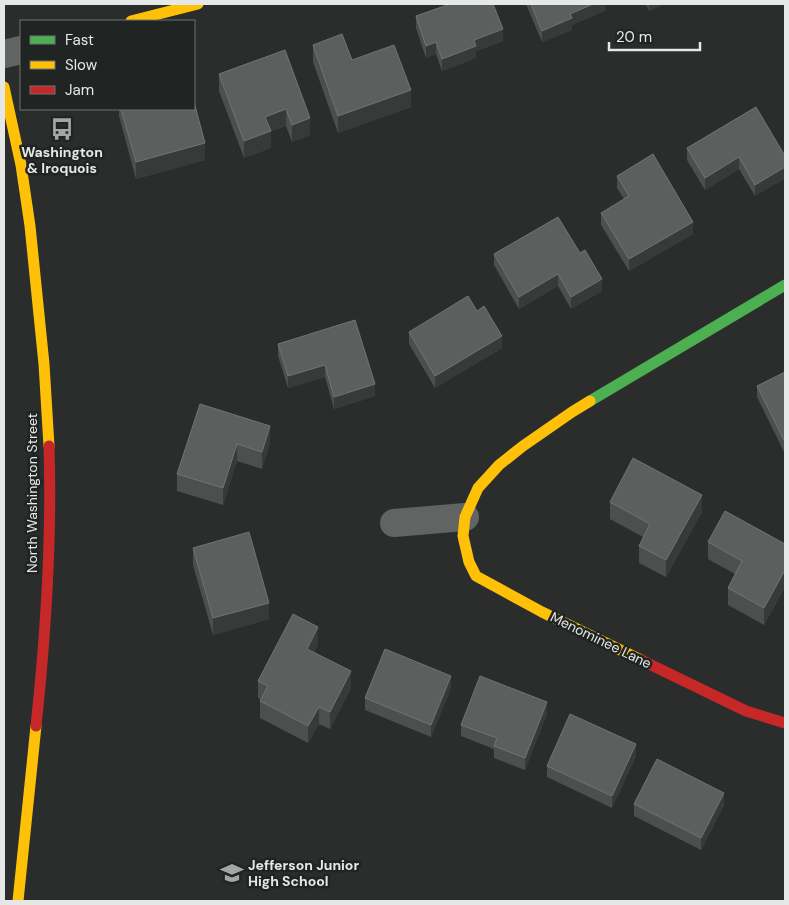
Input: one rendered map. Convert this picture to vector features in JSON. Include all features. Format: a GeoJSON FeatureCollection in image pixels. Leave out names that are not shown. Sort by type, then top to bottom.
{"type":"FeatureCollection","features":[{"type":"Feature","properties":{"kind":"street"},"geometry":{"type":"LineString","coordinates":[[134,20],[198,4]]}},
{"type":"Feature","properties":{"kind":"street"},"geometry":{"type":"LineString","coordinates":[[4,54],[20,50]]}},
{"type":"Feature","properties":{"kind":"street","name":"North Washington Street"},"geometry":{"type":"LineString","coordinates":[[4,87],[22,173],[32,235],[46,374],[49,454],[50,523],[47,611],[18,901]]}},
{"type":"Feature","properties":{"kind":"street","name":"Menominee Lane"},"geometry":{"type":"LineString","coordinates":[[785,285],[572,412],[522,446],[499,465],[478,488],[465,517],[463,536],[469,562],[476,576],[542,612],[746,711],[785,723]]}},
{"type":"Feature","properties":{"kind":"street"},"geometry":{"type":"LineString","coordinates":[[394,524],[465,517]]}},
{"type":"Feature","properties":{"kind":"building"},"geometry":{"type":"Polygon","coordinates":[[[450,4],[493,4],[503,29],[474,40],[476,46],[442,59],[436,42],[426,46],[416,16],[450,4]]]}},
{"type":"Feature","properties":{"kind":"building"},"geometry":{"type":"Polygon","coordinates":[[[531,4],[593,4],[570,14],[572,18],[542,31],[531,4]]]}},
{"type":"Feature","properties":{"kind":"building"},"geometry":{"type":"Polygon","coordinates":[[[342,34],[352,60],[394,45],[411,90],[338,116],[313,45],[342,34]]]}},
{"type":"Feature","properties":{"kind":"building"},"geometry":{"type":"Polygon","coordinates":[[[285,50],[310,118],[292,125],[286,109],[265,117],[271,131],[244,141],[219,74],[285,50]]]}},
{"type":"Feature","properties":{"kind":"building"},"geometry":{"type":"Polygon","coordinates":[[[195,106],[205,143],[136,162],[121,110],[195,110],[195,106]]]}},
{"type":"Feature","properties":{"kind":"building"},"geometry":{"type":"Polygon","coordinates":[[[756,107],[785,156],[785,167],[755,185],[739,157],[705,178],[687,148],[756,107]]]}},
{"type":"Feature","properties":{"kind":"building"},"geometry":{"type":"Polygon","coordinates":[[[653,154],[693,222],[629,259],[601,213],[629,196],[617,176],[653,154]]]}},
{"type":"Feature","properties":{"kind":"building"},"geometry":{"type":"Polygon","coordinates":[[[558,217],[580,253],[585,250],[602,279],[571,297],[558,274],[519,297],[494,254],[558,217]]]}},
{"type":"Feature","properties":{"kind":"building"},"geometry":{"type":"Polygon","coordinates":[[[468,296],[477,311],[484,306],[502,336],[435,376],[409,332],[468,296]]]}},
{"type":"Feature","properties":{"kind":"building"},"geometry":{"type":"Polygon","coordinates":[[[355,320],[375,384],[334,397],[325,365],[288,376],[278,344],[355,320]]]}},
{"type":"Feature","properties":{"kind":"building"},"geometry":{"type":"Polygon","coordinates":[[[785,372],[785,442],[757,386],[785,372]]]}},
{"type":"Feature","properties":{"kind":"building"},"geometry":{"type":"Polygon","coordinates":[[[200,404],[270,426],[262,452],[237,444],[223,488],[177,474],[200,404]]]}},
{"type":"Feature","properties":{"kind":"building"},"geometry":{"type":"Polygon","coordinates":[[[633,458],[702,495],[666,560],[639,546],[650,524],[610,502],[633,458]]]}},
{"type":"Feature","properties":{"kind":"building"},"geometry":{"type":"Polygon","coordinates":[[[725,511],[785,544],[785,570],[764,608],[728,588],[742,561],[708,542],[725,511]]]}},
{"type":"Feature","properties":{"kind":"building"},"geometry":{"type":"Polygon","coordinates":[[[249,532],[269,603],[213,618],[193,548],[249,532]]]}},
{"type":"Feature","properties":{"kind":"building"},"geometry":{"type":"Polygon","coordinates":[[[293,614],[318,627],[307,649],[351,671],[330,712],[319,707],[308,726],[260,701],[268,686],[258,681],[293,614]]]}},
{"type":"Feature","properties":{"kind":"building"},"geometry":{"type":"Polygon","coordinates":[[[385,649],[451,676],[431,725],[365,698],[385,649]]]}},
{"type":"Feature","properties":{"kind":"building"},"geometry":{"type":"Polygon","coordinates":[[[480,676],[547,702],[525,758],[494,746],[497,738],[461,725],[480,676]]]}},
{"type":"Feature","properties":{"kind":"building"},"geometry":{"type":"Polygon","coordinates":[[[570,714],[636,744],[612,796],[547,766],[570,714]]]}},
{"type":"Feature","properties":{"kind":"building"},"geometry":{"type":"Polygon","coordinates":[[[657,759],[724,793],[701,838],[634,804],[657,759]]]}},
{"type":"Feature","properties":{"kind":"traffic: fast"},"geometry":{"type":"LineString","coordinates":[[590,401],[785,285]]}},
{"type":"Feature","properties":{"kind":"traffic: slow"},"geometry":{"type":"LineString","coordinates":[[135,20],[198,4]]}},
{"type":"Feature","properties":{"kind":"traffic: slow"},"geometry":{"type":"LineString","coordinates":[[4,87],[21,165],[30,226],[44,364],[49,446]]}},
{"type":"Feature","properties":{"kind":"traffic: slow"},"geometry":{"type":"LineString","coordinates":[[590,401],[523,446],[499,465],[478,488],[465,517],[463,536],[469,562],[476,576],[542,612],[641,660]]}},
{"type":"Feature","properties":{"kind":"traffic: slow"},"geometry":{"type":"LineString","coordinates":[[18,901],[36,726]]}},
{"type":"Feature","properties":{"kind":"traffic: jam"},"geometry":{"type":"LineString","coordinates":[[36,726],[47,586],[50,516],[49,446]]}},
{"type":"Feature","properties":{"kind":"traffic: jam"},"geometry":{"type":"LineString","coordinates":[[641,660],[746,711],[785,723]]}},
{"type":"Feature","properties":{"kind":"place","name":"Washington & Iroquois"},"geometry":{"type":"Point","coordinates":[62,129]}},
{"type":"Feature","properties":{"kind":"place","name":"Jefferson Junior High School"},"geometry":{"type":"Point","coordinates":[232,873]}}]}
